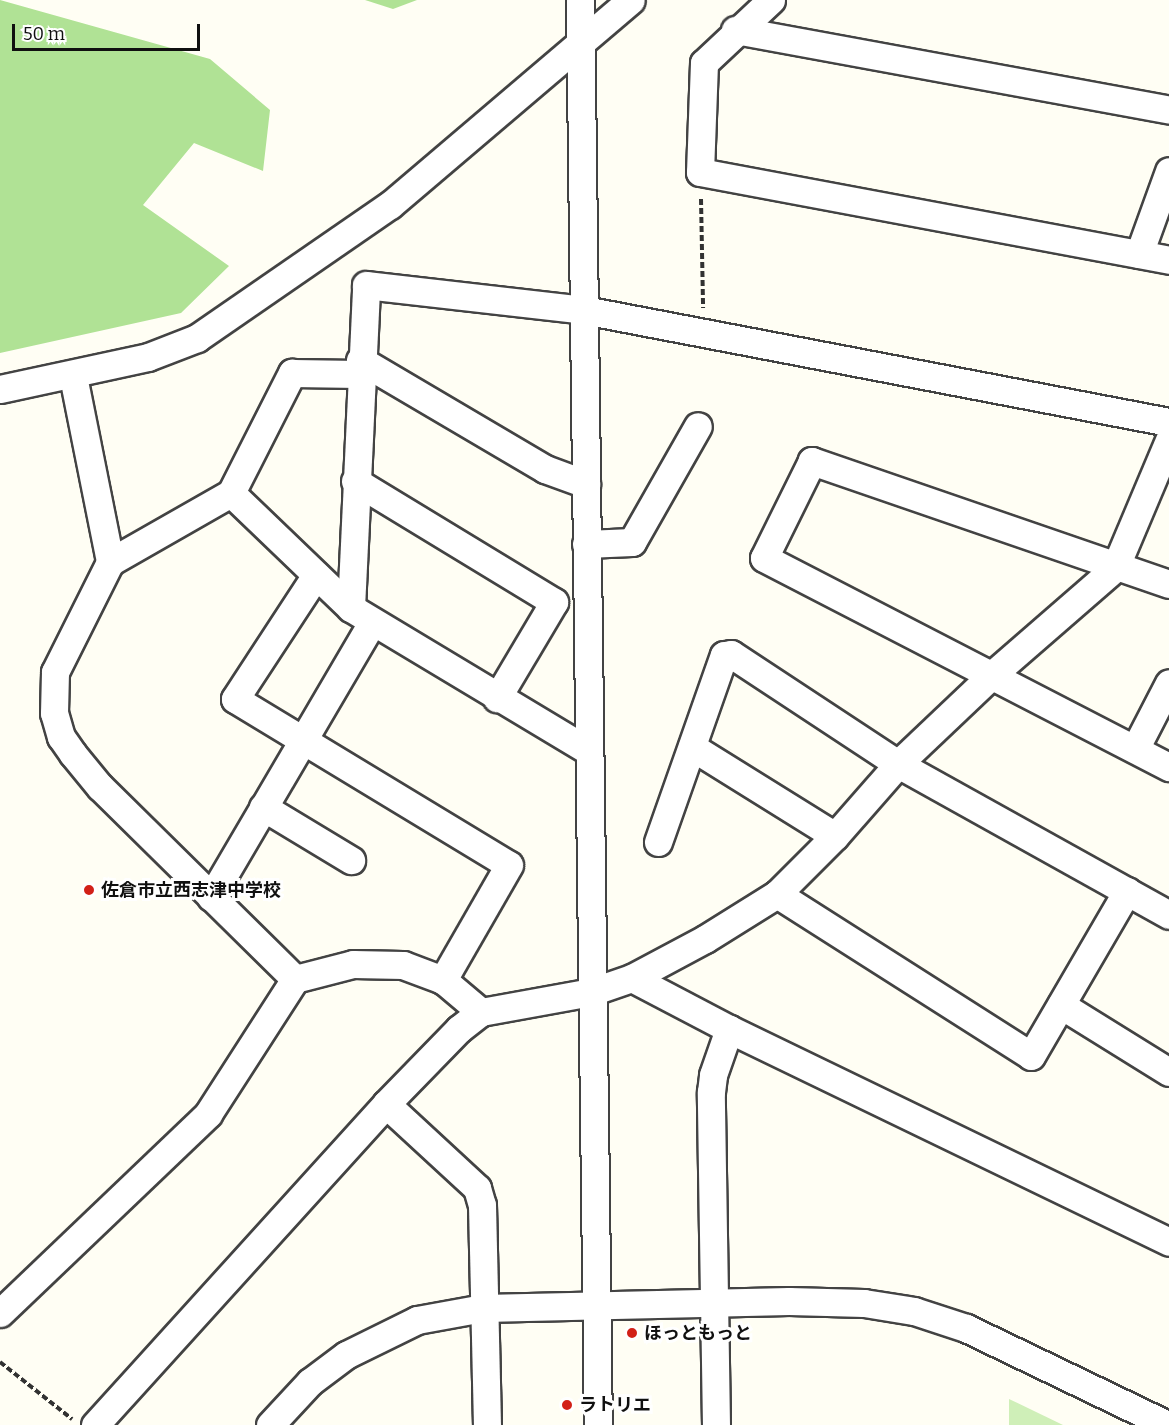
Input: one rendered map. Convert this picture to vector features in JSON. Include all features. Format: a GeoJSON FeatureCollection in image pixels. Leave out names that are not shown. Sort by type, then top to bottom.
{"type":"FeatureCollection","features":[{"type":"Feature","properties":{"kind":"street"},"geometry":{"type":"LineString","coordinates":[[580,0],[585,544],[590,751],[591,992],[598,1425]]}},
{"type":"Feature","properties":{"kind":"street"},"geometry":{"type":"LineString","coordinates":[[0,389],[73,376],[148,357],[197,338],[234,315],[390,205],[631,0]]}},
{"type":"Feature","properties":{"kind":"street"},"geometry":{"type":"LineString","coordinates":[[771,0],[735,30],[704,63],[700,172],[1169,260]]}},
{"type":"Feature","properties":{"kind":"street"},"geometry":{"type":"LineString","coordinates":[[735,30],[1169,110]]}},
{"type":"Feature","properties":{"kind":"street"},"geometry":{"type":"LineString","coordinates":[[1139,254],[1169,171]]}},
{"type":"Feature","properties":{"kind":"street"},"geometry":{"type":"LineString","coordinates":[[211,897],[299,741],[361,616],[355,481],[366,285],[584,310],[1169,422]]}},
{"type":"Feature","properties":{"kind":"street"},"geometry":{"type":"LineString","coordinates":[[296,979],[100,787],[61,737],[54,713],[55,672],[110,562],[231,493],[292,373],[360,367],[545,469],[586,484]]}},
{"type":"Feature","properties":{"kind":"street"},"geometry":{"type":"LineString","coordinates":[[73,376],[110,562]]}},
{"type":"Feature","properties":{"kind":"street"},"geometry":{"type":"LineString","coordinates":[[585,544],[632,542],[698,426]]}},
{"type":"Feature","properties":{"kind":"street"},"geometry":{"type":"LineString","coordinates":[[95,1425],[386,1104],[459,1029],[481,1012],[591,992],[632,978],[705,939],[777,894],[836,836],[898,764],[993,674],[1115,568],[1169,440]]}},
{"type":"Feature","properties":{"kind":"street"},"geometry":{"type":"LineString","coordinates":[[1169,584],[1115,568],[812,461],[764,558],[1169,766]]}},
{"type":"Feature","properties":{"kind":"street"},"geometry":{"type":"LineString","coordinates":[[355,481],[554,602],[497,698]]}},
{"type":"Feature","properties":{"kind":"street"},"geometry":{"type":"LineString","coordinates":[[231,493],[361,616],[590,751]]}},
{"type":"Feature","properties":{"kind":"street"},"geometry":{"type":"LineString","coordinates":[[316,575],[235,699],[299,741],[509,865],[442,980]]}},
{"type":"Feature","properties":{"kind":"street"},"geometry":{"type":"LineString","coordinates":[[658,842],[724,655],[731,654],[898,764],[1169,915]]}},
{"type":"Feature","properties":{"kind":"street"},"geometry":{"type":"LineString","coordinates":[[1135,749],[1169,683]]}},
{"type":"Feature","properties":{"kind":"street"},"geometry":{"type":"LineString","coordinates":[[692,747],[836,836]]}},
{"type":"Feature","properties":{"kind":"street"},"geometry":{"type":"LineString","coordinates":[[263,807],[351,860]]}},
{"type":"Feature","properties":{"kind":"street"},"geometry":{"type":"LineString","coordinates":[[777,894],[1031,1056],[1127,891]]}},
{"type":"Feature","properties":{"kind":"street"},"geometry":{"type":"LineString","coordinates":[[0,1313],[208,1114],[296,979],[353,964],[403,965],[442,980],[481,1012]]}},
{"type":"Feature","properties":{"kind":"street"},"geometry":{"type":"LineString","coordinates":[[632,978],[729,1029],[1169,1242]]}},
{"type":"Feature","properties":{"kind":"street"},"geometry":{"type":"LineString","coordinates":[[1061,1005],[1169,1072]]}},
{"type":"Feature","properties":{"kind":"street"},"geometry":{"type":"LineString","coordinates":[[716,1425],[712,1083],[729,1029]]}},
{"type":"Feature","properties":{"kind":"street"},"geometry":{"type":"LineString","coordinates":[[386,1104],[477,1188],[482,1205],[487,1425]]}},
{"type":"Feature","properties":{"kind":"street"},"geometry":{"type":"LineString","coordinates":[[270,1425],[310,1382],[375,1338],[417,1320],[483,1308],[714,1302],[864,1303],[914,1311],[966,1328],[1168,1425]]}},
{"type":"Feature","properties":{"kind":"path"},"geometry":{"type":"LineString","coordinates":[[700,172],[704,333]]}},
{"type":"Feature","properties":{"kind":"path"},"geometry":{"type":"LineString","coordinates":[[0,1362],[80,1425]]}},
{"type":"Feature","properties":{"kind":"green space"},"geometry":{"type":"Polygon","coordinates":[[[0,0],[210,59],[270,110],[263,171],[194,143],[143,205],[229,266],[181,313],[0,353],[0,0]]]}},
{"type":"Feature","properties":{"kind":"green space"},"geometry":{"type":"Polygon","coordinates":[[[365,0],[417,0],[393,9],[365,0]]]}},
{"type":"Feature","properties":{"kind":"green space"},"geometry":{"type":"Polygon","coordinates":[[[1009,1399],[1063,1425],[1009,1425],[1009,1399]]]}},
{"type":"Feature","properties":{"kind":"place","name":"佐倉市立西志津中学校"},"geometry":{"type":"Point","coordinates":[89,890]}},
{"type":"Feature","properties":{"kind":"place","name":"ほっともっと"},"geometry":{"type":"Point","coordinates":[632,1333]}},
{"type":"Feature","properties":{"kind":"place","name":"ラトリエ"},"geometry":{"type":"Point","coordinates":[567,1405]}}]}
